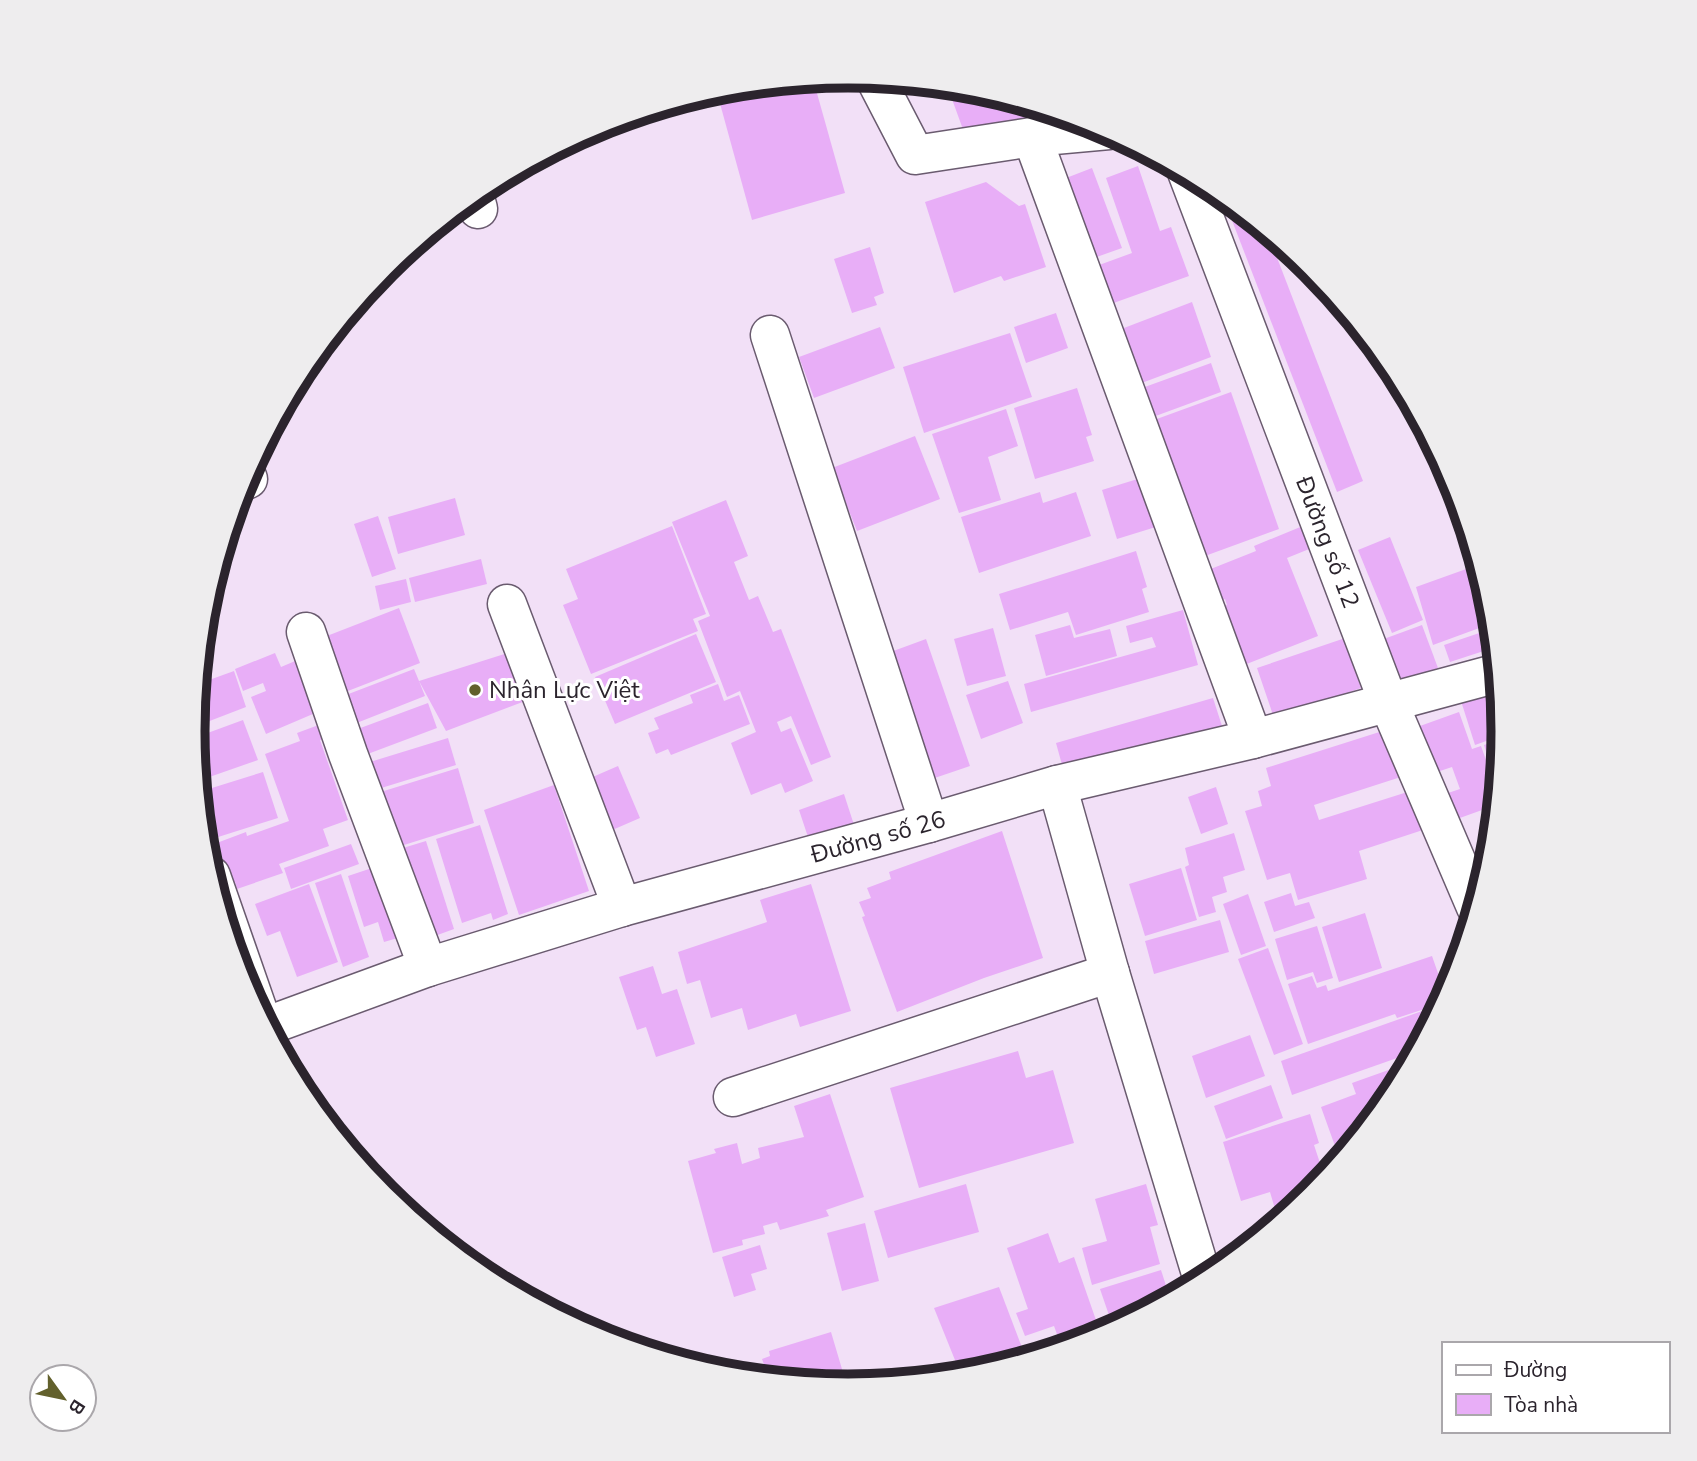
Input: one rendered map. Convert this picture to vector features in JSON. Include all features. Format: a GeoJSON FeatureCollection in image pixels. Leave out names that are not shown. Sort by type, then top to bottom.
{"type":"FeatureCollection","features":[{"type":"Feature","properties":{"kind":"street"},"geometry":{"type":"LineString","coordinates":[[881,89],[915,155],[1032,137],[1084,132]]}},
{"type":"Feature","properties":{"kind":"street"},"geometry":{"type":"LineString","coordinates":[[1032,137],[1253,739]]}},
{"type":"Feature","properties":{"kind":"street","name":"Đường số 12"},"geometry":{"type":"LineString","coordinates":[[1194,189],[1389,704],[1471,894]]}},
{"type":"Feature","properties":{"kind":"street"},"geometry":{"type":"LineString","coordinates":[[770,335],[929,823]]}},
{"type":"Feature","properties":{"kind":"street"},"geometry":{"type":"LineString","coordinates":[[507,604],[622,907]]}},
{"type":"Feature","properties":{"kind":"street"},"geometry":{"type":"LineString","coordinates":[[306,632],[348,754],[428,967]]}},
{"type":"Feature","properties":{"kind":"street","name":"Đường số 26"},"geometry":{"type":"LineString","coordinates":[[276,1023],[428,967],[622,907],[1057,785],[1253,739],[1489,676]]}},
{"type":"Feature","properties":{"kind":"street"},"geometry":{"type":"LineString","coordinates":[[1057,785],[1110,973],[1200,1269]]}},
{"type":"Feature","properties":{"kind":"street"},"geometry":{"type":"LineString","coordinates":[[733,1097],[1110,973]]}},
{"type":"Feature","properties":{"kind":"building"},"geometry":{"type":"Polygon","coordinates":[[[816,89],[845,193],[752,220],[719,101],[816,89]]]}},
{"type":"Feature","properties":{"kind":"building"},"geometry":{"type":"Polygon","coordinates":[[[951,96],[1015,109],[1038,116],[1039,121],[965,135],[951,96]]]}},
{"type":"Feature","properties":{"kind":"building"},"geometry":{"type":"Polygon","coordinates":[[[1138,166],[1160,231],[1171,227],[1189,276],[1094,310],[1080,272],[1132,253],[1106,178],[1138,166]]]}},
{"type":"Feature","properties":{"kind":"building"},"geometry":{"type":"Polygon","coordinates":[[[1092,168],[1122,248],[1077,264],[1048,185],[1092,168]]]}},
{"type":"Feature","properties":{"kind":"building"},"geometry":{"type":"Polygon","coordinates":[[[986,182],[1019,206],[1025,204],[1046,267],[1004,281],[1001,276],[954,293],[925,202],[986,182]]]}},
{"type":"Feature","properties":{"kind":"building"},"geometry":{"type":"Polygon","coordinates":[[[1229,212],[1273,248],[1363,481],[1337,492],[1229,212]]]}},
{"type":"Feature","properties":{"kind":"building"},"geometry":{"type":"Polygon","coordinates":[[[870,247],[884,293],[874,297],[877,305],[852,313],[834,259],[870,247]]]}},
{"type":"Feature","properties":{"kind":"building"},"geometry":{"type":"Polygon","coordinates":[[[1192,302],[1211,357],[1123,390],[1103,336],[1192,302]]]}},
{"type":"Feature","properties":{"kind":"building"},"geometry":{"type":"Polygon","coordinates":[[[1056,313],[1068,348],[1026,363],[1014,327],[1056,313]]]}},
{"type":"Feature","properties":{"kind":"building"},"geometry":{"type":"Polygon","coordinates":[[[880,327],[895,368],[814,398],[799,357],[880,327]]]}},
{"type":"Feature","properties":{"kind":"building"},"geometry":{"type":"Polygon","coordinates":[[[1010,333],[1032,397],[924,433],[903,367],[1010,333]]]}},
{"type":"Feature","properties":{"kind":"building"},"geometry":{"type":"Polygon","coordinates":[[[1211,363],[1221,392],[1142,421],[1131,392],[1211,363]]]}},
{"type":"Feature","properties":{"kind":"building"},"geometry":{"type":"Polygon","coordinates":[[[1077,388],[1092,435],[1086,437],[1094,461],[1035,479],[1014,408],[1077,388]]]}},
{"type":"Feature","properties":{"kind":"building"},"geometry":{"type":"Polygon","coordinates":[[[1231,392],[1279,529],[1194,560],[1143,424],[1231,392]]]}},
{"type":"Feature","properties":{"kind":"building"},"geometry":{"type":"Polygon","coordinates":[[[1006,409],[1018,446],[988,457],[1001,500],[959,513],[932,434],[1006,409]]]}},
{"type":"Feature","properties":{"kind":"building"},"geometry":{"type":"Polygon","coordinates":[[[915,436],[940,499],[857,531],[832,468],[915,436]]]}},
{"type":"Feature","properties":{"kind":"building"},"geometry":{"type":"Polygon","coordinates":[[[1144,477],[1159,526],[1117,539],[1102,490],[1144,477]]]}},
{"type":"Feature","properties":{"kind":"building"},"geometry":{"type":"Polygon","coordinates":[[[1040,492],[1043,503],[1076,492],[1091,536],[979,573],[961,517],[1040,492]]]}},
{"type":"Feature","properties":{"kind":"building"},"geometry":{"type":"Polygon","coordinates":[[[455,498],[465,535],[398,554],[388,517],[455,498]]]}},
{"type":"Feature","properties":{"kind":"building"},"geometry":{"type":"Polygon","coordinates":[[[726,500],[748,556],[734,562],[749,600],[758,596],[773,632],[781,629],[831,757],[811,765],[791,716],[777,722],[781,732],[791,728],[813,781],[785,793],[781,783],[751,795],[731,743],[756,732],[740,691],[727,697],[698,621],[710,616],[672,522],[726,500]]]}},
{"type":"Feature","properties":{"kind":"building"},"geometry":{"type":"Polygon","coordinates":[[[378,516],[396,569],[372,577],[354,524],[378,516]]]}},
{"type":"Feature","properties":{"kind":"building"},"geometry":{"type":"Polygon","coordinates":[[[1310,523],[1319,545],[1287,558],[1318,636],[1234,669],[1211,612],[1227,605],[1225,599],[1200,609],[1188,578],[1256,551],[1254,546],[1310,523]]]}},
{"type":"Feature","properties":{"kind":"building"},"geometry":{"type":"Polygon","coordinates":[[[672,526],[706,614],[693,619],[698,631],[591,674],[563,605],[578,599],[566,569],[672,526]]]}},
{"type":"Feature","properties":{"kind":"building"},"geometry":{"type":"Polygon","coordinates":[[[1390,537],[1423,620],[1392,633],[1358,550],[1390,537]]]}},
{"type":"Feature","properties":{"kind":"building"},"geometry":{"type":"Polygon","coordinates":[[[1136,551],[1147,587],[1142,589],[1149,612],[1076,635],[1068,612],[1010,630],[999,594],[1136,551]]]}},
{"type":"Feature","properties":{"kind":"building"},"geometry":{"type":"Polygon","coordinates":[[[1467,555],[1470,564],[1483,627],[1433,645],[1416,587],[1469,568],[1465,556],[1467,555]]]}},
{"type":"Feature","properties":{"kind":"building"},"geometry":{"type":"Polygon","coordinates":[[[481,559],[487,584],[415,602],[409,578],[481,559]]]}},
{"type":"Feature","properties":{"kind":"building"},"geometry":{"type":"Polygon","coordinates":[[[406,579],[411,602],[380,610],[375,586],[406,579]]]}},
{"type":"Feature","properties":{"kind":"building"},"geometry":{"type":"Polygon","coordinates":[[[399,608],[420,663],[335,696],[314,641],[399,608]]]}},
{"type":"Feature","properties":{"kind":"building"},"geometry":{"type":"Polygon","coordinates":[[[1183,610],[1198,665],[1031,712],[1024,684],[1156,647],[1152,637],[1130,643],[1126,626],[1183,610]]]}},
{"type":"Feature","properties":{"kind":"building"},"geometry":{"type":"Polygon","coordinates":[[[1070,625],[1074,638],[1110,629],[1117,656],[1046,676],[1035,635],[1070,625]]]}},
{"type":"Feature","properties":{"kind":"building"},"geometry":{"type":"Polygon","coordinates":[[[1422,625],[1438,668],[1397,684],[1381,640],[1422,625]]]}},
{"type":"Feature","properties":{"kind":"building"},"geometry":{"type":"Polygon","coordinates":[[[993,628],[1006,676],[967,686],[954,639],[993,628]]]}},
{"type":"Feature","properties":{"kind":"building"},"geometry":{"type":"Polygon","coordinates":[[[1483,632],[1486,650],[1450,662],[1444,645],[1483,632]]]}},
{"type":"Feature","properties":{"kind":"building"},"geometry":{"type":"Polygon","coordinates":[[[1360,633],[1366,648],[1349,654],[1361,688],[1274,718],[1257,668],[1360,633]]]}},
{"type":"Feature","properties":{"kind":"building"},"geometry":{"type":"Polygon","coordinates":[[[696,634],[716,682],[615,724],[595,677],[696,634]]]}},
{"type":"Feature","properties":{"kind":"building"},"geometry":{"type":"Polygon","coordinates":[[[926,639],[970,766],[920,783],[877,657],[926,639]]]}},
{"type":"Feature","properties":{"kind":"building","name":"Nhân Lực Việt"},"geometry":{"type":"Polygon","coordinates":[[[514,651],[528,700],[446,731],[419,681],[514,651]]]}},
{"type":"Feature","properties":{"kind":"building"},"geometry":{"type":"Polygon","coordinates":[[[275,653],[281,667],[307,656],[327,708],[266,734],[251,697],[266,691],[263,683],[243,691],[235,669],[275,653]]]}},
{"type":"Feature","properties":{"kind":"building"},"geometry":{"type":"Polygon","coordinates":[[[414,669],[425,696],[349,726],[338,698],[414,669]]]}},
{"type":"Feature","properties":{"kind":"building"},"geometry":{"type":"Polygon","coordinates":[[[234,671],[246,707],[205,723],[208,680],[234,671]]]}},
{"type":"Feature","properties":{"kind":"building"},"geometry":{"type":"Polygon","coordinates":[[[1008,681],[1023,723],[981,739],[966,695],[1008,681]]]}},
{"type":"Feature","properties":{"kind":"building"},"geometry":{"type":"Polygon","coordinates":[[[718,684],[724,701],[739,695],[750,724],[671,755],[668,749],[656,754],[648,733],[659,729],[654,718],[693,703],[690,695],[718,684]]]}},
{"type":"Feature","properties":{"kind":"building"},"geometry":{"type":"Polygon","coordinates":[[[1490,692],[1492,739],[1475,745],[1461,701],[1490,692]]]}},
{"type":"Feature","properties":{"kind":"building"},"geometry":{"type":"Polygon","coordinates":[[[1213,698],[1222,726],[1064,772],[1056,743],[1213,698]]]}},
{"type":"Feature","properties":{"kind":"building"},"geometry":{"type":"Polygon","coordinates":[[[428,703],[437,728],[365,755],[355,730],[428,703]]]}},
{"type":"Feature","properties":{"kind":"building"},"geometry":{"type":"Polygon","coordinates":[[[1459,712],[1472,749],[1481,746],[1490,772],[1487,808],[1457,819],[1448,793],[1460,789],[1452,767],[1437,772],[1420,726],[1459,712]]]}},
{"type":"Feature","properties":{"kind":"building"},"geometry":{"type":"Polygon","coordinates":[[[243,720],[258,760],[207,778],[205,734],[243,720]]]}},
{"type":"Feature","properties":{"kind":"building"},"geometry":{"type":"Polygon","coordinates":[[[324,723],[329,737],[320,740],[348,820],[323,829],[329,846],[279,864],[283,873],[237,889],[235,882],[225,886],[216,843],[289,821],[265,754],[300,741],[297,733],[324,723]]]}},
{"type":"Feature","properties":{"kind":"building"},"geometry":{"type":"Polygon","coordinates":[[[1392,728],[1407,775],[1314,805],[1319,820],[1420,788],[1432,827],[1359,851],[1367,879],[1298,900],[1290,873],[1267,880],[1245,811],[1262,806],[1258,791],[1271,786],[1266,768],[1392,728]]]}},
{"type":"Feature","properties":{"kind":"building"},"geometry":{"type":"Polygon","coordinates":[[[448,738],[456,765],[365,793],[357,766],[448,738]]]}},
{"type":"Feature","properties":{"kind":"building"},"geometry":{"type":"Polygon","coordinates":[[[1491,743],[1490,765],[1484,745],[1491,743]]]}},
{"type":"Feature","properties":{"kind":"building"},"geometry":{"type":"Polygon","coordinates":[[[618,766],[640,818],[610,831],[588,779],[618,766]]]}},
{"type":"Feature","properties":{"kind":"building"},"geometry":{"type":"Polygon","coordinates":[[[458,768],[474,823],[388,850],[371,795],[458,768]]]}},
{"type":"Feature","properties":{"kind":"building"},"geometry":{"type":"Polygon","coordinates":[[[263,772],[278,818],[215,838],[209,789],[263,772]]]}},
{"type":"Feature","properties":{"kind":"building"},"geometry":{"type":"Polygon","coordinates":[[[554,785],[589,891],[519,915],[484,810],[554,785]]]}},
{"type":"Feature","properties":{"kind":"building"},"geometry":{"type":"Polygon","coordinates":[[[1216,787],[1228,824],[1201,834],[1188,797],[1216,787]]]}},
{"type":"Feature","properties":{"kind":"building"},"geometry":{"type":"Polygon","coordinates":[[[844,794],[855,828],[810,843],[799,810],[844,794]]]}},
{"type":"Feature","properties":{"kind":"building"},"geometry":{"type":"Polygon","coordinates":[[[480,825],[508,914],[493,920],[491,913],[462,923],[436,839],[480,825]]]}},
{"type":"Feature","properties":{"kind":"building"},"geometry":{"type":"Polygon","coordinates":[[[1002,831],[1043,958],[897,1012],[862,917],[865,916],[859,902],[871,898],[867,888],[891,879],[889,872],[1002,831]]]}},
{"type":"Feature","properties":{"kind":"building"},"geometry":{"type":"Polygon","coordinates":[[[1234,833],[1245,870],[1223,877],[1227,892],[1212,897],[1216,912],[1199,917],[1185,867],[1189,865],[1185,848],[1234,833]]]}},
{"type":"Feature","properties":{"kind":"building"},"geometry":{"type":"Polygon","coordinates":[[[426,841],[454,929],[432,937],[393,851],[426,841]]]}},
{"type":"Feature","properties":{"kind":"building"},"geometry":{"type":"Polygon","coordinates":[[[351,844],[359,864],[291,889],[284,868],[351,844]]]}},
{"type":"Feature","properties":{"kind":"building"},"geometry":{"type":"Polygon","coordinates":[[[384,864],[408,935],[384,942],[378,922],[364,927],[348,876],[384,864]]]}},
{"type":"Feature","properties":{"kind":"building"},"geometry":{"type":"Polygon","coordinates":[[[1181,868],[1197,920],[1145,936],[1129,884],[1181,868]]]}},
{"type":"Feature","properties":{"kind":"building"},"geometry":{"type":"Polygon","coordinates":[[[341,874],[369,957],[343,967],[315,883],[341,874]]]}},
{"type":"Feature","properties":{"kind":"building"},"geometry":{"type":"Polygon","coordinates":[[[309,884],[338,962],[297,977],[280,931],[267,936],[255,904],[309,884]]]}},
{"type":"Feature","properties":{"kind":"building"},"geometry":{"type":"Polygon","coordinates":[[[811,884],[851,1011],[800,1027],[796,1014],[748,1030],[742,1008],[711,1018],[700,980],[687,984],[678,952],[767,922],[760,900],[811,884]]]}},
{"type":"Feature","properties":{"kind":"building"},"geometry":{"type":"Polygon","coordinates":[[[1291,893],[1295,906],[1309,902],[1315,918],[1274,932],[1264,902],[1291,893]]]}},
{"type":"Feature","properties":{"kind":"building"},"geometry":{"type":"Polygon","coordinates":[[[1248,894],[1266,946],[1241,955],[1223,904],[1248,894]]]}},
{"type":"Feature","properties":{"kind":"building"},"geometry":{"type":"Polygon","coordinates":[[[1365,913],[1382,968],[1339,982],[1322,927],[1365,913]]]}},
{"type":"Feature","properties":{"kind":"building"},"geometry":{"type":"Polygon","coordinates":[[[1220,920],[1229,952],[1154,974],[1145,941],[1220,920]]]}},
{"type":"Feature","properties":{"kind":"building"},"geometry":{"type":"Polygon","coordinates":[[[1317,926],[1333,978],[1317,983],[1313,972],[1287,980],[1275,939],[1317,926]]]}},
{"type":"Feature","properties":{"kind":"building"},"geometry":{"type":"Polygon","coordinates":[[[1268,948],[1303,1044],[1274,1055],[1238,959],[1268,948]]]}},
{"type":"Feature","properties":{"kind":"building"},"geometry":{"type":"Polygon","coordinates":[[[1432,956],[1441,981],[1428,1008],[1397,1018],[1395,1014],[1308,1044],[1288,984],[1312,976],[1317,988],[1326,985],[1328,991],[1432,956]]]}},
{"type":"Feature","properties":{"kind":"building"},"geometry":{"type":"Polygon","coordinates":[[[653,966],[662,994],[677,989],[695,1044],[656,1057],[646,1027],[637,1030],[619,977],[653,966]]]}},
{"type":"Feature","properties":{"kind":"building"},"geometry":{"type":"Polygon","coordinates":[[[1428,1009],[1402,1056],[1292,1095],[1281,1061],[1428,1009]]]}},
{"type":"Feature","properties":{"kind":"building"},"geometry":{"type":"Polygon","coordinates":[[[1250,1035],[1265,1076],[1206,1098],[1192,1056],[1250,1035]]]}},
{"type":"Feature","properties":{"kind":"building"},"geometry":{"type":"Polygon","coordinates":[[[1018,1051],[1026,1078],[1053,1070],[1074,1143],[919,1188],[890,1088],[1018,1051]]]}},
{"type":"Feature","properties":{"kind":"building"},"geometry":{"type":"Polygon","coordinates":[[[1396,1068],[1359,1122],[1340,1144],[1335,1146],[1321,1107],[1356,1094],[1352,1083],[1396,1068]]]}},
{"type":"Feature","properties":{"kind":"building"},"geometry":{"type":"Polygon","coordinates":[[[1271,1085],[1283,1118],[1226,1139],[1214,1106],[1271,1085]]]}},
{"type":"Feature","properties":{"kind":"building"},"geometry":{"type":"Polygon","coordinates":[[[830,1094],[864,1197],[826,1210],[829,1216],[780,1230],[777,1222],[763,1226],[765,1234],[742,1240],[743,1245],[713,1253],[688,1161],[716,1153],[714,1149],[737,1143],[742,1164],[760,1158],[758,1148],[804,1137],[794,1106],[830,1094]]]}},
{"type":"Feature","properties":{"kind":"building"},"geometry":{"type":"Polygon","coordinates":[[[1310,1114],[1319,1143],[1314,1145],[1321,1166],[1279,1208],[1275,1209],[1270,1192],[1241,1201],[1223,1142],[1310,1114]]]}},
{"type":"Feature","properties":{"kind":"building"},"geometry":{"type":"Polygon","coordinates":[[[966,1184],[979,1232],[888,1258],[874,1211],[966,1184]]]}},
{"type":"Feature","properties":{"kind":"building"},"geometry":{"type":"Polygon","coordinates":[[[1146,1184],[1158,1225],[1150,1227],[1160,1264],[1092,1285],[1082,1248],[1107,1241],[1095,1199],[1146,1184]]]}},
{"type":"Feature","properties":{"kind":"building"},"geometry":{"type":"Polygon","coordinates":[[[865,1223],[879,1281],[842,1291],[827,1233],[865,1223]]]}},
{"type":"Feature","properties":{"kind":"building"},"geometry":{"type":"Polygon","coordinates":[[[1048,1233],[1059,1263],[1074,1257],[1097,1323],[1058,1337],[1054,1326],[1025,1336],[1016,1313],[1028,1309],[1007,1248],[1048,1233]]]}},
{"type":"Feature","properties":{"kind":"building"},"geometry":{"type":"Polygon","coordinates":[[[760,1245],[767,1269],[751,1274],[756,1290],[734,1297],[722,1257],[760,1245]]]}},
{"type":"Feature","properties":{"kind":"building"},"geometry":{"type":"Polygon","coordinates":[[[1161,1270],[1167,1289],[1110,1318],[1100,1289],[1161,1270]]]}},
{"type":"Feature","properties":{"kind":"building"},"geometry":{"type":"Polygon","coordinates":[[[999,1287],[1023,1349],[957,1364],[934,1308],[999,1287]]]}},
{"type":"Feature","properties":{"kind":"building"},"geometry":{"type":"Polygon","coordinates":[[[831,1332],[843,1374],[765,1368],[762,1359],[770,1356],[769,1351],[831,1332]]]}},
{"type":"Feature","properties":{"kind":"place","name":"Nhân Lực Việt"},"geometry":{"type":"Point","coordinates":[475,690]}}]}
